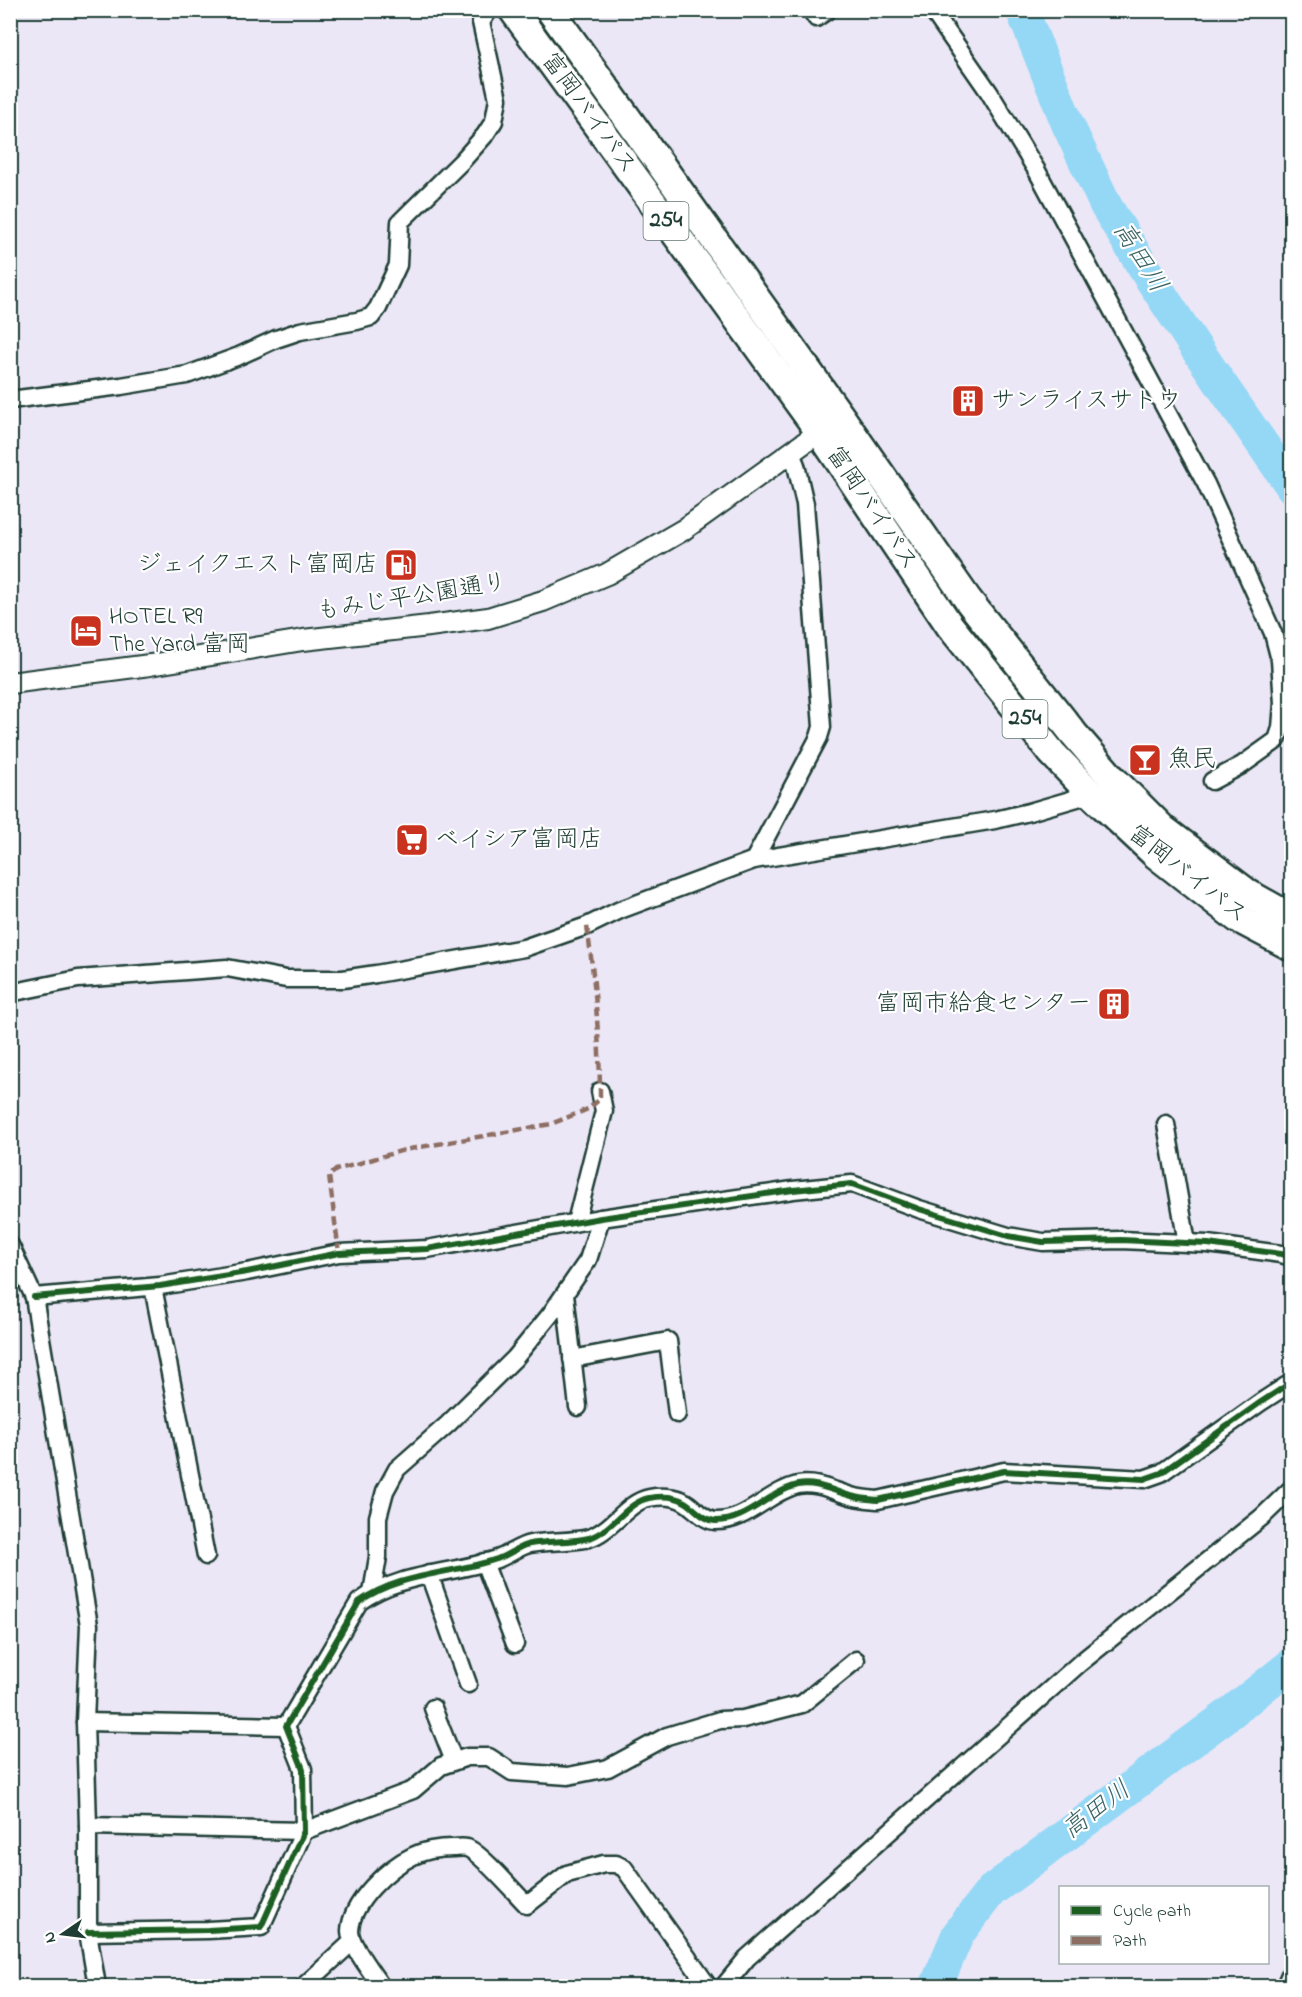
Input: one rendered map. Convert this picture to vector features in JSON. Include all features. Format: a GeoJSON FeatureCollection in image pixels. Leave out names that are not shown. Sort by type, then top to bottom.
{"type":"FeatureCollection","features":[{"type":"Feature","properties":{"kind":"highway","name":"富岡バイパス"},"geometry":{"type":"LineString","coordinates":[[513,10],[830,424],[1074,734],[1112,778],[1173,836],[1249,894],[1292,918]]}},
{"type":"Feature","properties":{"kind":"highway","name":"富岡バイパス"},"geometry":{"type":"LineString","coordinates":[[550,10],[830,424],[950,626],[1052,753],[1091,794],[1155,854],[1237,918],[1292,947]]}},
{"type":"Feature","properties":{"kind":"street"},"geometry":{"type":"LineString","coordinates":[[10,400],[187,375],[300,331],[371,317],[378,308],[398,265],[400,222],[462,161],[494,121],[498,99],[482,21],[489,10]]}},
{"type":"Feature","properties":{"kind":"street"},"geometry":{"type":"LineString","coordinates":[[811,10],[816,18],[828,10]]}},
{"type":"Feature","properties":{"kind":"street"},"geometry":{"type":"LineString","coordinates":[[932,10],[989,92],[1037,171],[1206,484],[1273,633],[1280,660],[1283,703],[1281,728],[1277,740],[1242,765],[1212,781]]}},
{"type":"Feature","properties":{"kind":"street","name":"もみじ平公園通り"},"geometry":{"type":"LineString","coordinates":[[10,683],[150,665],[303,640],[488,618],[543,601],[607,574],[683,530],[830,424]]}},
{"type":"Feature","properties":{"kind":"street"},"geometry":{"type":"LineString","coordinates":[[754,860],[819,737],[822,727],[805,504],[791,453]]}},
{"type":"Feature","properties":{"kind":"street"},"geometry":{"type":"LineString","coordinates":[[10,993],[78,979],[227,968],[286,979],[343,979],[524,948],[587,926],[620,910],[754,860],[996,820],[1091,794]]}},
{"type":"Feature","properties":{"kind":"street"},"geometry":{"type":"LineString","coordinates":[[576,1222],[604,1111],[600,1091]]}},
{"type":"Feature","properties":{"kind":"street"},"geometry":{"type":"LineString","coordinates":[[1166,1124],[1187,1243]]}},
{"type":"Feature","properties":{"kind":"street"},"geometry":{"type":"LineString","coordinates":[[34,1297],[153,1287],[247,1272],[339,1252],[427,1250],[601,1218],[793,1190],[852,1184],[919,1209],[1008,1236],[1043,1242],[1111,1240],[1208,1244],[1292,1257]]}},
{"type":"Feature","properties":{"kind":"street"},"geometry":{"type":"LineString","coordinates":[[372,1593],[378,1557],[378,1516],[385,1491],[397,1469],[448,1424],[514,1358],[550,1315],[588,1260],[601,1218]]}},
{"type":"Feature","properties":{"kind":"street"},"geometry":{"type":"LineString","coordinates":[[10,1245],[34,1297],[89,1625],[85,1722],[88,1932],[97,1986]]}},
{"type":"Feature","properties":{"kind":"street"},"geometry":{"type":"LineString","coordinates":[[153,1287],[206,1556]]}},
{"type":"Feature","properties":{"kind":"street"},"geometry":{"type":"LineString","coordinates":[[565,1294],[578,1407]]}},
{"type":"Feature","properties":{"kind":"street"},"geometry":{"type":"LineString","coordinates":[[573,1359],[668,1341],[677,1414]]}},
{"type":"Feature","properties":{"kind":"street"},"geometry":{"type":"LineString","coordinates":[[286,1726],[359,1602],[372,1593],[429,1574],[498,1558],[527,1545],[554,1540],[587,1539],[602,1533],[623,1513],[646,1498],[670,1497],[683,1500],[704,1517],[714,1521],[745,1513],[775,1495],[798,1485],[811,1485],[857,1498],[878,1500],[1004,1471],[1144,1479],[1161,1473],[1261,1401],[1292,1382]]}},
{"type":"Feature","properties":{"kind":"street"},"geometry":{"type":"LineString","coordinates":[[724,1986],[747,1958],[1080,1663],[1262,1517],[1292,1488]]}},
{"type":"Feature","properties":{"kind":"street"},"geometry":{"type":"LineString","coordinates":[[484,1562],[515,1644]]}},
{"type":"Feature","properties":{"kind":"street"},"geometry":{"type":"LineString","coordinates":[[429,1574],[468,1684]]}},
{"type":"Feature","properties":{"kind":"street"},"geometry":{"type":"LineString","coordinates":[[88,1826],[304,1831],[413,1790],[441,1766],[467,1757],[489,1757],[512,1772],[568,1776],[608,1768],[667,1736],[720,1720],[743,1719],[802,1704],[856,1660]]}},
{"type":"Feature","properties":{"kind":"street"},"geometry":{"type":"LineString","coordinates":[[433,1708],[454,1761]]}},
{"type":"Feature","properties":{"kind":"street"},"geometry":{"type":"LineString","coordinates":[[85,1722],[286,1726]]}},
{"type":"Feature","properties":{"kind":"street"},"geometry":{"type":"LineString","coordinates":[[88,1932],[261,1927],[304,1831],[303,1769],[286,1726]]}},
{"type":"Feature","properties":{"kind":"street"},"geometry":{"type":"LineString","coordinates":[[381,1986],[352,1942],[350,1933],[354,1916],[365,1897],[379,1879],[413,1855],[426,1851],[467,1848],[479,1856],[527,1905],[567,1874],[604,1864],[616,1864],[624,1868],[708,1986]]}},
{"type":"Feature","properties":{"kind":"street"},"geometry":{"type":"LineString","coordinates":[[304,1986],[352,1942]]}},
{"type":"Feature","properties":{"kind":"street"},"geometry":{"type":"LineString","coordinates":[[1285,1986],[1292,1970]]}},
{"type":"Feature","properties":{"kind":"waterway","name":"高田川"},"geometry":{"type":"LineString","coordinates":[[1022,10],[1068,125],[1106,206],[1196,348],[1292,487]]}},
{"type":"Feature","properties":{"kind":"waterway","name":"高田川"},"geometry":{"type":"LineString","coordinates":[[936,1986],[958,1934],[991,1891],[1229,1714],[1292,1664]]}},
{"type":"Feature","properties":{"kind":"marked path"},"geometry":{"type":"LineString","coordinates":[[339,1253],[329,1176],[336,1170],[404,1150],[551,1124],[588,1109],[600,1099],[596,1012],[587,926]]}},
{"type":"Feature","properties":{"kind":"cycle path"},"geometry":{"type":"LineString","coordinates":[[34,1297],[160,1286],[247,1272],[339,1253],[427,1249],[601,1218],[793,1190],[852,1184],[919,1209],[1008,1236],[1043,1242],[1121,1240],[1208,1244],[1292,1257]]}},
{"type":"Feature","properties":{"kind":"cycle path"},"geometry":{"type":"LineString","coordinates":[[88,1932],[261,1927],[304,1831],[303,1769],[286,1726],[359,1602],[375,1592],[426,1575],[497,1559],[530,1544],[589,1538],[605,1529],[634,1505],[653,1497],[681,1500],[715,1521],[737,1517],[787,1489],[805,1484],[820,1486],[858,1498],[878,1500],[1004,1471],[1144,1479],[1161,1473],[1292,1382]]}},
{"type":"Feature","properties":{"kind":"place","name":"サンライスサトウ"},"geometry":{"type":"Point","coordinates":[968,401]}},
{"type":"Feature","properties":{"kind":"place","name":"ジェイクエスト富岡店"},"geometry":{"type":"Point","coordinates":[401,565]}},
{"type":"Feature","properties":{"kind":"place","name":"HOTEL R9 The Yard 富岡"},"geometry":{"type":"Point","coordinates":[86,631]}},
{"type":"Feature","properties":{"kind":"place","name":"魚民"},"geometry":{"type":"Point","coordinates":[1145,760]}},
{"type":"Feature","properties":{"kind":"place","name":"ベイシア富岡店"},"geometry":{"type":"Point","coordinates":[412,840]}},
{"type":"Feature","properties":{"kind":"place","name":"富岡市給食センター"},"geometry":{"type":"Point","coordinates":[1114,1004]}}]}
